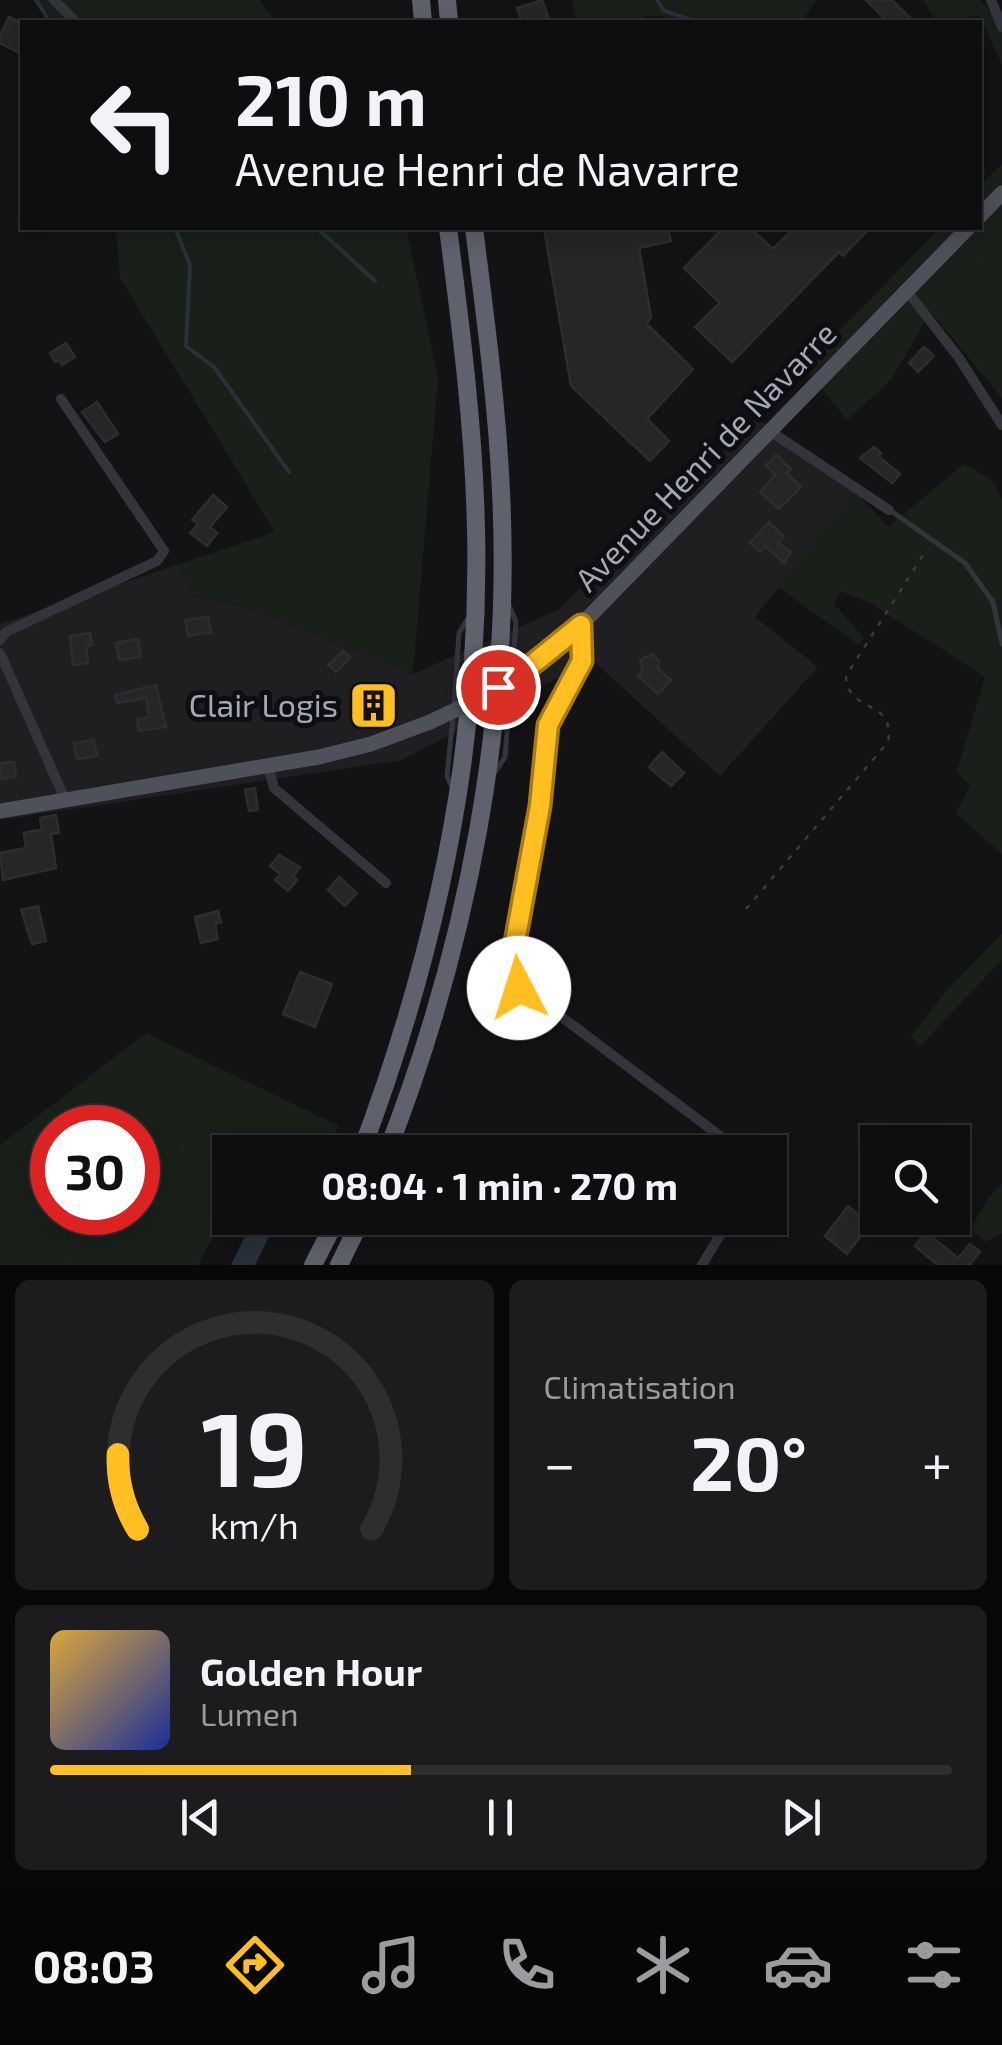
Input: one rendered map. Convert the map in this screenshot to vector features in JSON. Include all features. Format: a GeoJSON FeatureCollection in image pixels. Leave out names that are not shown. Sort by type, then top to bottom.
{"type":"FeatureCollection","features":[{"type":"Feature","properties":{"kind":"highway"},"geometry":{"type":"LineString","coordinates":[[368,1135],[430,943],[466,753],[476,604],[474,451],[448,230]]}},
{"type":"Feature","properties":{"kind":"highway"},"geometry":{"type":"LineString","coordinates":[[392,1135],[453,947],[484,788],[499,660],[499,462],[474,230]]}},
{"type":"Feature","properties":{"kind":"highway"},"geometry":{"type":"LineString","coordinates":[[313,1265],[328,1235]]}},
{"type":"Feature","properties":{"kind":"highway"},"geometry":{"type":"LineString","coordinates":[[339,1265],[354,1235]]}},
{"type":"Feature","properties":{"kind":"main road"},"geometry":{"type":"LineString","coordinates":[[982,214],[1002,193]]}},
{"type":"Feature","properties":{"kind":"main road","name":"Avenue Henri de Navarre"},"geometry":{"type":"LineString","coordinates":[[3,813],[371,744],[430,722],[487,694],[581,625],[966,230]]}},
{"type":"Feature","properties":{"kind":"street"},"geometry":{"type":"LineString","coordinates":[[54,0],[74,20]]}},
{"type":"Feature","properties":{"kind":"street"},"geometry":{"type":"LineString","coordinates":[[992,0],[1002,27]]}},
{"type":"Feature","properties":{"kind":"street"},"geometry":{"type":"LineString","coordinates":[[907,291],[959,358],[1002,425]]}},
{"type":"Feature","properties":{"kind":"street"},"geometry":{"type":"LineString","coordinates":[[0,640],[6,632],[158,561],[164,551],[61,399]]}},
{"type":"Feature","properties":{"kind":"street"},"geometry":{"type":"LineString","coordinates":[[770,430],[888,510]]}},
{"type":"Feature","properties":{"kind":"street"},"geometry":{"type":"LineString","coordinates":[[581,625],[582,661],[556,707],[545,739],[540,806],[511,964],[514,981],[716,1135]]}},
{"type":"Feature","properties":{"kind":"street"},"geometry":{"type":"LineString","coordinates":[[0,653],[65,800]]}},
{"type":"Feature","properties":{"kind":"street"},"geometry":{"type":"LineString","coordinates":[[268,766],[274,788],[386,883]]}},
{"type":"Feature","properties":{"kind":"street"},"geometry":{"type":"LineString","coordinates":[[702,1265],[721,1235]]}},
{"type":"Feature","properties":{"kind":"lane"},"geometry":{"type":"LineString","coordinates":[[888,510],[965,563],[993,602],[1002,644]]}},
{"type":"Feature","properties":{"kind":"path"},"geometry":{"type":"LineString","coordinates":[[746,909],[888,742],[890,725],[886,717],[851,692],[846,676],[933,539]]}},
{"type":"Feature","properties":{"kind":"shaded area"},"geometry":{"type":"Polygon","coordinates":[[[36,0],[259,0],[275,20],[53,20],[36,0]]]}},
{"type":"Feature","properties":{"kind":"shaded area"},"geometry":{"type":"Polygon","coordinates":[[[571,0],[817,0],[802,20],[692,20],[645,15],[640,20],[576,20],[571,0]]]}},
{"type":"Feature","properties":{"kind":"shaded area"},"geometry":{"type":"Polygon","coordinates":[[[923,0],[980,0],[1002,27],[1002,66],[980,15],[936,20],[923,0]]]}},
{"type":"Feature","properties":{"kind":"shaded area"},"geometry":{"type":"Polygon","coordinates":[[[1002,164],[1002,398],[931,312],[891,380],[847,420],[804,367],[938,230],[982,230],[982,184],[1002,164]]]}},
{"type":"Feature","properties":{"kind":"shaded area"},"geometry":{"type":"Polygon","coordinates":[[[116,230],[406,230],[438,378],[413,674],[246,607],[192,596],[179,564],[275,532],[120,278],[116,230]]]}},
{"type":"Feature","properties":{"kind":"shaded area"},"geometry":{"type":"Polygon","coordinates":[[[757,418],[855,491],[755,617],[818,667],[720,776],[592,660],[402,760],[0,820],[0,624],[179,564],[192,596],[246,607],[413,674],[558,610],[757,418]]]}},
{"type":"Feature","properties":{"kind":"shaded area"},"geometry":{"type":"Polygon","coordinates":[[[964,464],[991,479],[1002,500],[1002,854],[956,813],[970,786],[957,771],[985,677],[872,604],[840,591],[834,604],[864,638],[859,645],[778,587],[855,491],[888,527],[964,464]]]}},
{"type":"Feature","properties":{"kind":"shaded area"},"geometry":{"type":"Polygon","coordinates":[[[1002,934],[1002,960],[920,1046],[911,1036],[948,989],[1002,934]]]}},
{"type":"Feature","properties":{"kind":"shaded area"},"geometry":{"type":"Polygon","coordinates":[[[146,1033],[339,1126],[334,1135],[212,1135],[214,1235],[198,1265],[0,1265],[0,1145],[30,1122],[30,1235],[160,1235],[160,1105],[52,1105],[146,1033]]]}},
{"type":"Feature","properties":{"kind":"shaded area"},"geometry":{"type":"Polygon","coordinates":[[[1002,1184],[1002,1233],[985,1242],[971,1228],[988,1198],[1002,1184]]]}},
{"type":"Feature","properties":{"kind":"shaded area"},"geometry":{"type":"Polygon","coordinates":[[[246,1235],[270,1235],[255,1265],[231,1265],[246,1235]]]}},
{"type":"Feature","properties":{"kind":"building"},"geometry":{"type":"Polygon","coordinates":[[[542,0],[549,20],[521,20],[517,8],[542,0]]]}},
{"type":"Feature","properties":{"kind":"building"},"geometry":{"type":"Polygon","coordinates":[[[866,0],[892,0],[912,20],[886,20],[866,0]]]}},
{"type":"Feature","properties":{"kind":"building"},"geometry":{"type":"Polygon","coordinates":[[[9,17],[20,22],[20,53],[0,43],[9,17]]]}},
{"type":"Feature","properties":{"kind":"building"},"geometry":{"type":"Polygon","coordinates":[[[544,230],[668,230],[671,241],[639,248],[651,317],[647,324],[693,369],[647,419],[669,441],[650,461],[571,386],[544,230]]]}},
{"type":"Feature","properties":{"kind":"building"},"geometry":{"type":"Polygon","coordinates":[[[721,230],[752,230],[773,249],[792,230],[868,230],[843,256],[839,252],[732,362],[695,327],[720,303],[684,268],[721,230]]]}},
{"type":"Feature","properties":{"kind":"building"},"geometry":{"type":"Polygon","coordinates":[[[66,343],[75,357],[62,365],[50,353],[66,343]]]}},
{"type":"Feature","properties":{"kind":"building"},"geometry":{"type":"Polygon","coordinates":[[[924,347],[934,356],[918,372],[909,363],[924,347]]]}},
{"type":"Feature","properties":{"kind":"building"},"geometry":{"type":"Polygon","coordinates":[[[97,402],[118,434],[105,442],[82,412],[97,402]]]}},
{"type":"Feature","properties":{"kind":"building"},"geometry":{"type":"Polygon","coordinates":[[[874,447],[881,453],[878,456],[900,474],[892,483],[860,458],[874,447]]]}},
{"type":"Feature","properties":{"kind":"building"},"geometry":{"type":"Polygon","coordinates":[[[776,455],[791,469],[786,473],[801,487],[779,509],[760,492],[775,475],[766,465],[776,455]]]}},
{"type":"Feature","properties":{"kind":"building"},"geometry":{"type":"Polygon","coordinates":[[[213,495],[227,507],[210,527],[217,533],[207,546],[190,533],[198,524],[192,520],[213,495]]]}},
{"type":"Feature","properties":{"kind":"building"},"geometry":{"type":"Polygon","coordinates":[[[769,522],[784,537],[778,543],[791,552],[784,563],[765,546],[760,552],[750,543],[769,522]]]}},
{"type":"Feature","properties":{"kind":"building"},"geometry":{"type":"Polygon","coordinates":[[[208,617],[211,632],[188,636],[185,620],[208,617]]]}},
{"type":"Feature","properties":{"kind":"building"},"geometry":{"type":"Polygon","coordinates":[[[90,633],[92,645],[86,646],[88,663],[73,665],[70,636],[90,633]]]}},
{"type":"Feature","properties":{"kind":"building"},"geometry":{"type":"Polygon","coordinates":[[[138,639],[141,657],[119,660],[116,643],[138,639]]]}},
{"type":"Feature","properties":{"kind":"building"},"geometry":{"type":"Polygon","coordinates":[[[343,651],[350,657],[336,672],[328,665],[343,651]]]}},
{"type":"Feature","properties":{"kind":"building"},"geometry":{"type":"Polygon","coordinates":[[[652,654],[659,661],[658,669],[671,680],[658,694],[638,676],[643,670],[640,660],[652,654]]]}},
{"type":"Feature","properties":{"kind":"building"},"geometry":{"type":"Polygon","coordinates":[[[156,685],[166,727],[139,731],[137,719],[149,717],[146,698],[117,703],[115,695],[156,685]]]}},
{"type":"Feature","properties":{"kind":"building","name":"Clair Logis"},"geometry":{"type":"Polygon","coordinates":[[[380,695],[383,714],[367,717],[363,697],[380,695]]]}},
{"type":"Feature","properties":{"kind":"building"},"geometry":{"type":"Polygon","coordinates":[[[94,740],[97,756],[77,759],[74,743],[94,740]]]}},
{"type":"Feature","properties":{"kind":"building"},"geometry":{"type":"Polygon","coordinates":[[[662,752],[684,773],[671,786],[649,767],[662,752]]]}},
{"type":"Feature","properties":{"kind":"building"},"geometry":{"type":"Polygon","coordinates":[[[14,762],[16,777],[1,779],[0,763],[14,762]]]}},
{"type":"Feature","properties":{"kind":"building"},"geometry":{"type":"Polygon","coordinates":[[[255,788],[258,810],[249,811],[245,790],[255,788]]]}},
{"type":"Feature","properties":{"kind":"building"},"geometry":{"type":"Polygon","coordinates":[[[56,815],[59,833],[51,834],[56,868],[3,880],[0,853],[26,848],[24,833],[42,829],[40,818],[56,815]]]}},
{"type":"Feature","properties":{"kind":"building"},"geometry":{"type":"Polygon","coordinates":[[[279,855],[300,867],[293,876],[297,880],[288,891],[275,880],[280,874],[270,866],[279,855]]]}},
{"type":"Feature","properties":{"kind":"building"},"geometry":{"type":"Polygon","coordinates":[[[339,877],[357,893],[345,906],[328,890],[339,877]]]}},
{"type":"Feature","properties":{"kind":"building"},"geometry":{"type":"Polygon","coordinates":[[[38,906],[46,941],[32,944],[21,910],[38,906]]]}},
{"type":"Feature","properties":{"kind":"building"},"geometry":{"type":"Polygon","coordinates":[[[218,911],[218,939],[201,943],[195,917],[218,911]]]}},
{"type":"Feature","properties":{"kind":"building"},"geometry":{"type":"Polygon","coordinates":[[[300,972],[332,984],[315,1027],[283,1014],[300,972]]]}},
{"type":"Feature","properties":{"kind":"building"},"geometry":{"type":"Polygon","coordinates":[[[848,1206],[860,1216],[862,1235],[847,1254],[825,1236],[848,1206]]]}},
{"type":"Feature","properties":{"kind":"building"},"geometry":{"type":"Polygon","coordinates":[[[924,1235],[930,1235],[958,1258],[970,1244],[980,1252],[969,1265],[938,1265],[915,1246],[924,1235]]]}},
{"type":"Feature","properties":{"kind":"waterway"},"geometry":{"type":"LineString","coordinates":[[36,0],[49,20]]}},
{"type":"Feature","properties":{"kind":"waterway"},"geometry":{"type":"LineString","coordinates":[[657,0],[664,11],[692,20]]}},
{"type":"Feature","properties":{"kind":"waterway"},"geometry":{"type":"LineString","coordinates":[[176,230],[190,265],[186,346],[214,367],[289,472]]}},
{"type":"Feature","properties":{"kind":"waterway"},"geometry":{"type":"LineString","coordinates":[[319,230],[375,281]]}},
{"type":"Feature","properties":{"kind":"place","name":"Clair Logis"},"geometry":{"type":"Point","coordinates":[373,706]}},
{"type":"Feature","properties":{"kind":"route"},"geometry":{"type":"LineString","coordinates":[[498,687],[581,625],[582,661],[556,707],[545,739],[540,806],[511,964],[519,988]]}}]}
